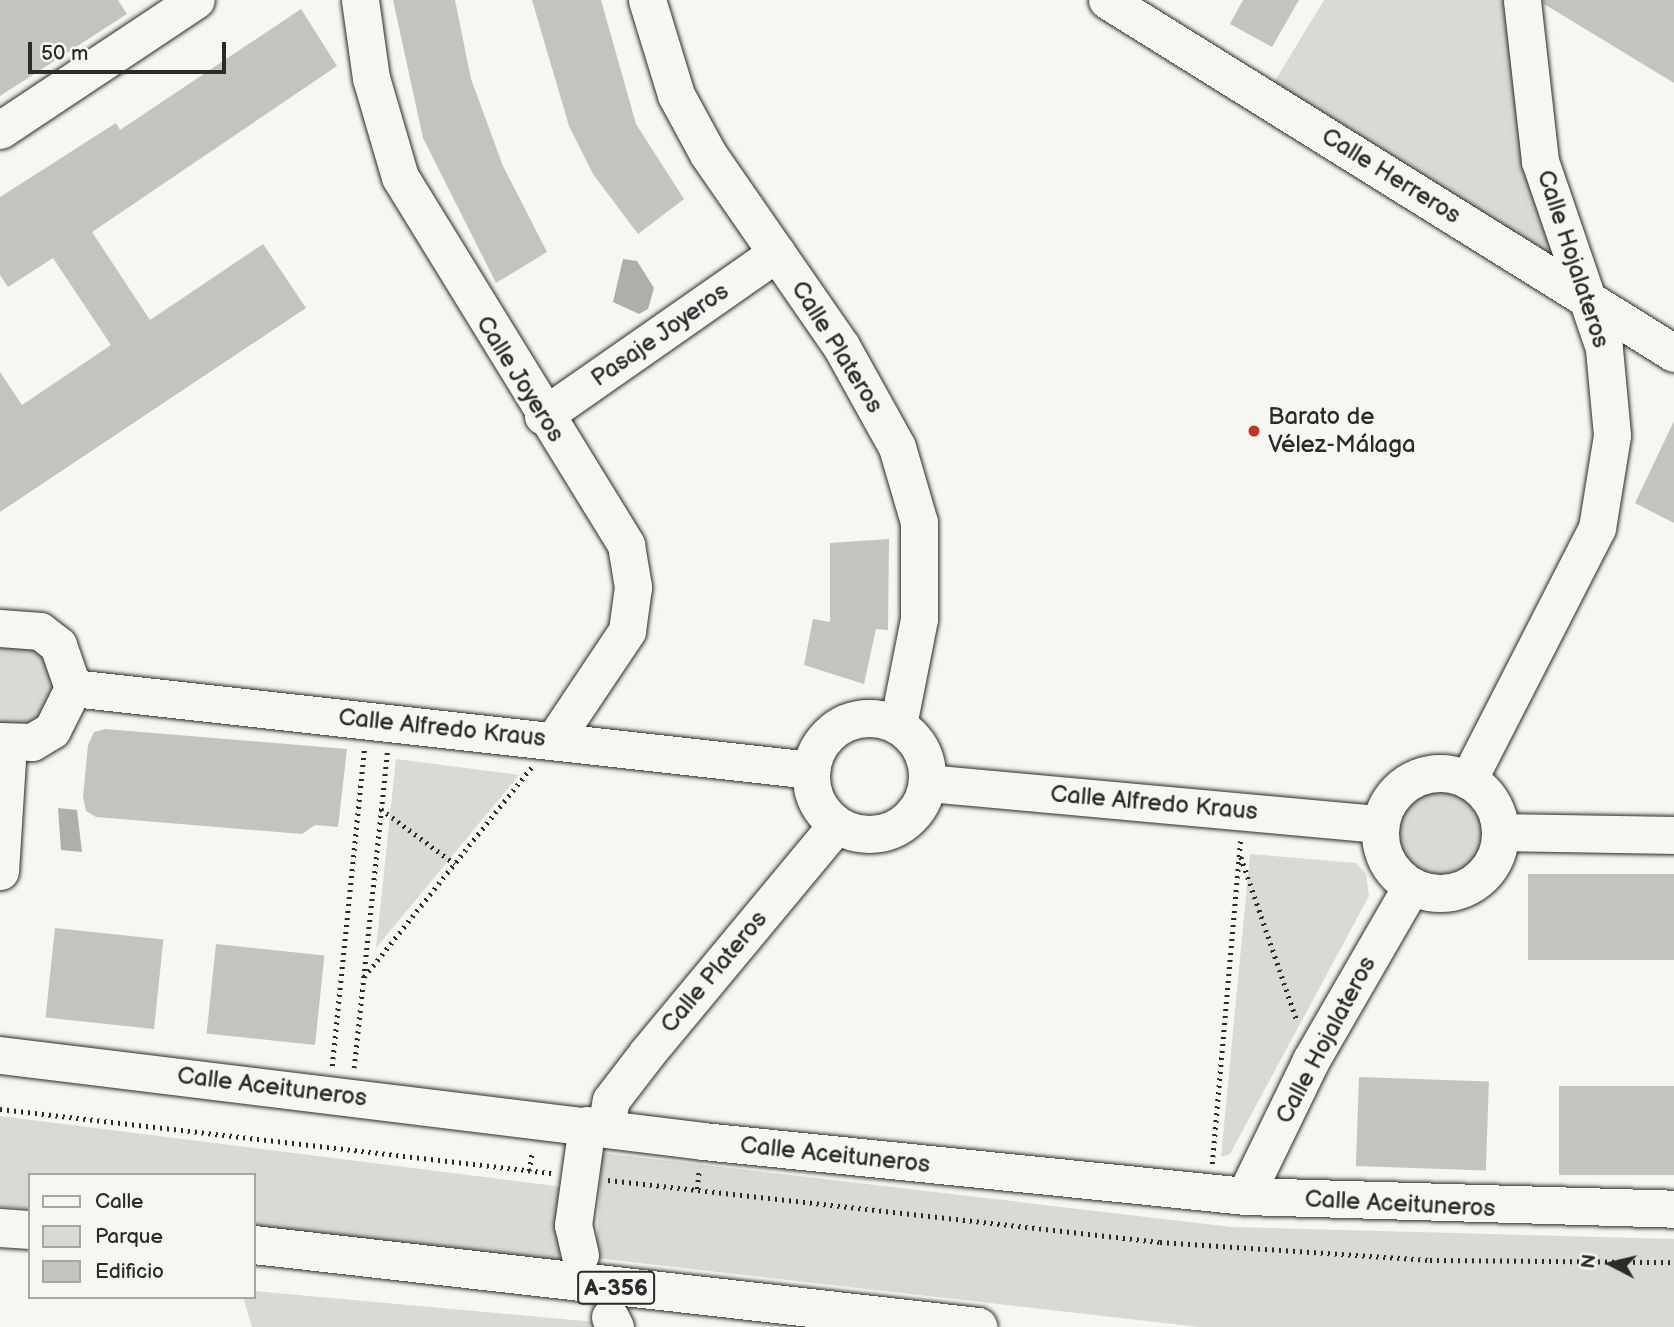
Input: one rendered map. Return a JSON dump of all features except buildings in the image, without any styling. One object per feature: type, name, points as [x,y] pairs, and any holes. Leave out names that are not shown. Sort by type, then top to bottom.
[{"type":"main road","points":[[0,1228],[28,1230]]},
{"type":"main road","name":"A-356","points":[[256,1245],[978,1327]]},
{"type":"street","points":[[0,130],[195,0]]},
{"type":"street","name":"Calle Joyeros","points":[[360,0],[371,78],[400,177],[542,416],[626,545],[633,587],[627,631],[554,740]]},
{"type":"street","name":"Calle Plateros","points":[[647,0],[676,95],[776,253],[841,346],[897,447],[919,522],[919,619],[898,725]]},
{"type":"street","name":"Calle Herreros","points":[[1107,0],[1674,353]]},
{"type":"street","name":"Calle Hojalateros","points":[[1468,780],[1597,528],[1612,435],[1604,348],[1581,294],[1540,161],[1522,0]]},
{"type":"street","name":"Pasaje Joyeros","points":[[542,416],[776,253]]},
{"type":"street","points":[[0,628],[40,631],[58,645],[73,688],[52,730],[4,742],[0,872]]},
{"type":"street","name":"Calle Alfredo Kraus","points":[[73,688],[811,770]]},
{"type":"street","points":[[876,717],[898,725],[915,739],[928,783],[905,824],[883,834],[859,835],[836,825],[821,811],[811,770],[832,730],[876,717]]},
{"type":"street","points":[[1423,775],[1468,780],[1496,811],[1500,832],[1496,856],[1481,877],[1460,890],[1436,894],[1411,887],[1393,871],[1382,849],[1380,824],[1388,803],[1423,775]]},
{"type":"street","name":"Calle Alfredo Kraus","points":[[928,783],[1380,824]]},
{"type":"street","name":"Calle Plateros","points":[[580,1255],[573,1225],[579,1177],[597,1126],[611,1100],[836,825]]},
{"type":"street","points":[[1500,832],[1674,835]]},
{"type":"street","name":"Calle Hojalateros","points":[[1227,1194],[1311,1060],[1411,887]]},
{"type":"street","name":"Calle Aceituneros","points":[[0,1055],[597,1126],[1227,1194],[1674,1209]]},
{"type":"path","points":[[340,1096],[363,978],[381,809],[379,720]]},
{"type":"path","points":[[340,1096],[379,720]]},
{"type":"path","points":[[363,978],[554,740]]},
{"type":"path","points":[[381,809],[455,864]]},
{"type":"path","points":[[1227,1194],[1239,853],[1243,812]]},
{"type":"path","points":[[1239,853],[1311,1060]]},
{"type":"path","points":[[0,1109],[1160,1242],[1430,1260],[1674,1262]]},
{"type":"green space","points":[[1324,0],[1511,0],[1565,269],[1267,94]]},
{"type":"green space","points":[[20,637],[61,673],[37,724],[0,726],[0,640]]},
{"type":"green space","points":[[396,759],[519,775],[376,948]]},
{"type":"green space","points":[[1440,786],[1465,794],[1477,806],[1485,831],[1477,856],[1465,868],[1440,876],[1415,868],[1403,856],[1395,831],[1403,806],[1415,794]]},
{"type":"green space","points":[[1250,854],[1356,863],[1366,874],[1369,896],[1230,1154],[1221,1157]]},
{"type":"green space","points":[[0,1116],[563,1187],[559,1262],[256,1231],[256,1173],[28,1173],[28,1209],[0,1207]]},
{"type":"green space","points":[[602,1153],[1232,1227],[1674,1239],[1674,1327],[1199,1327],[596,1258]]},
{"type":"green space","points":[[256,1291],[595,1322],[597,1327],[252,1327],[244,1299],[256,1299]]},
{"type":"shaded area","points":[[623,259],[637,261],[654,288],[648,309],[639,314],[613,302]]},
{"type":"shaded area","points":[[58,808],[77,810],[82,852],[61,850]]},
{"type":"place","name":"Barato de Vélez-Málaga","points":[[1254,431]]}]
